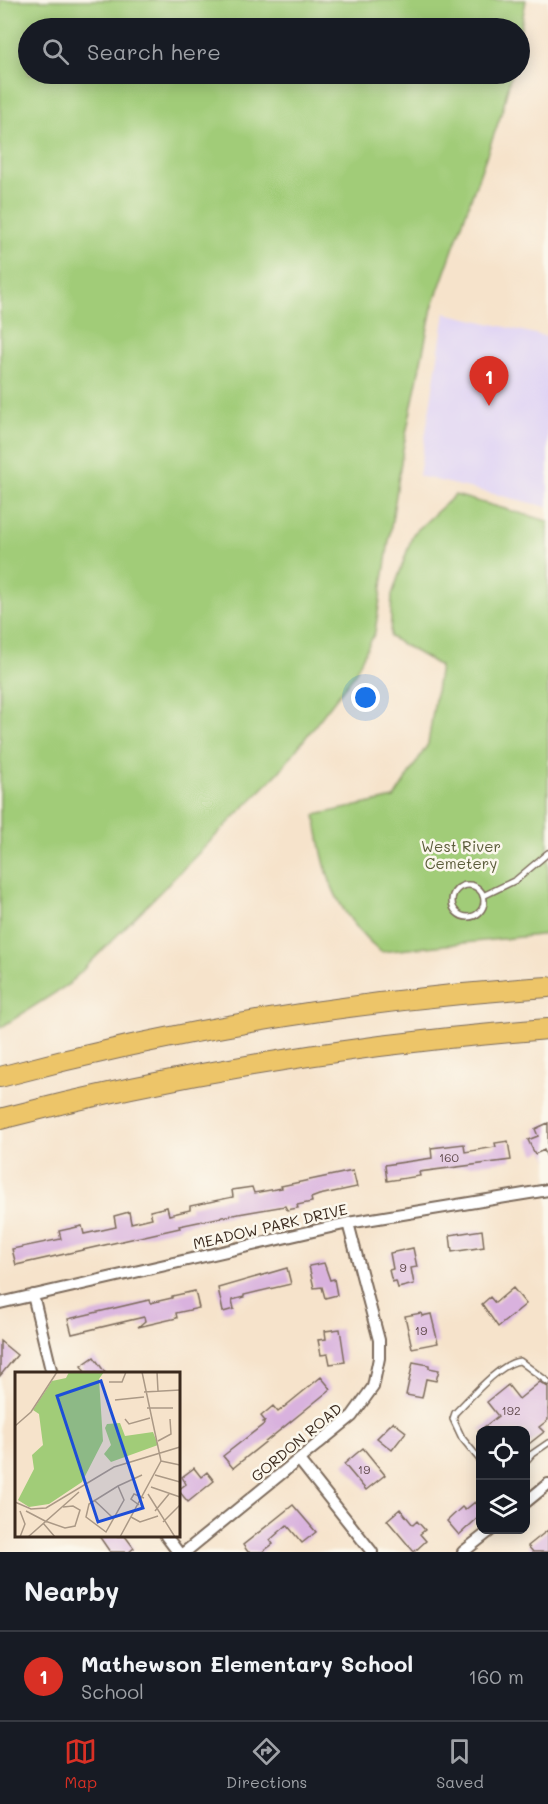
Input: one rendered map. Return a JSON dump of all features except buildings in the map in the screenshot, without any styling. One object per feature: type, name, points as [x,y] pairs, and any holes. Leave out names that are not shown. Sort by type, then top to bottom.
[{"type":"highway","points":[[0,1077],[118,1048],[243,1023],[382,1002],[548,987]]},
{"type":"highway","points":[[0,1119],[131,1087],[270,1061],[411,1042],[548,1029]]},
{"type":"street","name":"MEADOW PARK DRIVE","points":[[0,1303],[348,1223],[548,1190]]},
{"type":"street","name":"GORDON ROAD","points":[[185,1552],[352,1416],[366,1398],[376,1374],[379,1340],[348,1223]]},
{"type":"street","points":[[33,1295],[52,1372]]},
{"type":"street","points":[[299,1460],[372,1552]]},
{"type":"street","points":[[530,1498],[548,1484]]},
{"type":"street","points":[[463,1552],[486,1534]]},
{"type":"street","points":[[167,1537],[178,1552]]},
{"type":"lane","points":[[483,896],[516,880],[548,853]]},
{"type":"lane","points":[[466,886],[476,888],[483,896],[483,907],[480,912],[471,917],[461,916],[452,905],[456,891],[466,886]]},
{"type":"lane","points":[[476,1455],[462,1438],[453,1419],[455,1413],[501,1370],[516,1361],[520,1361],[548,1382]]},
{"type":"lane","points":[[530,1457],[548,1443]]},
{"type":"shaded area","points":[[445,313],[548,337],[548,507],[419,476]]},
{"type":"green space","points":[[0,0],[526,0],[523,18],[18,18],[18,84],[509,84],[502,112],[432,308],[403,449],[375,632],[354,675],[279,772],[69,984],[0,1028]]},
{"type":"green space","name":"West River Cemetery","points":[[455,495],[548,521],[548,934],[381,952],[352,921],[334,891],[323,856],[315,815],[394,798],[428,744],[440,666],[390,637],[392,595],[413,534]]},
{"type":"place","name":"Mathewson Elementary School","points":[[489,406]]}]
